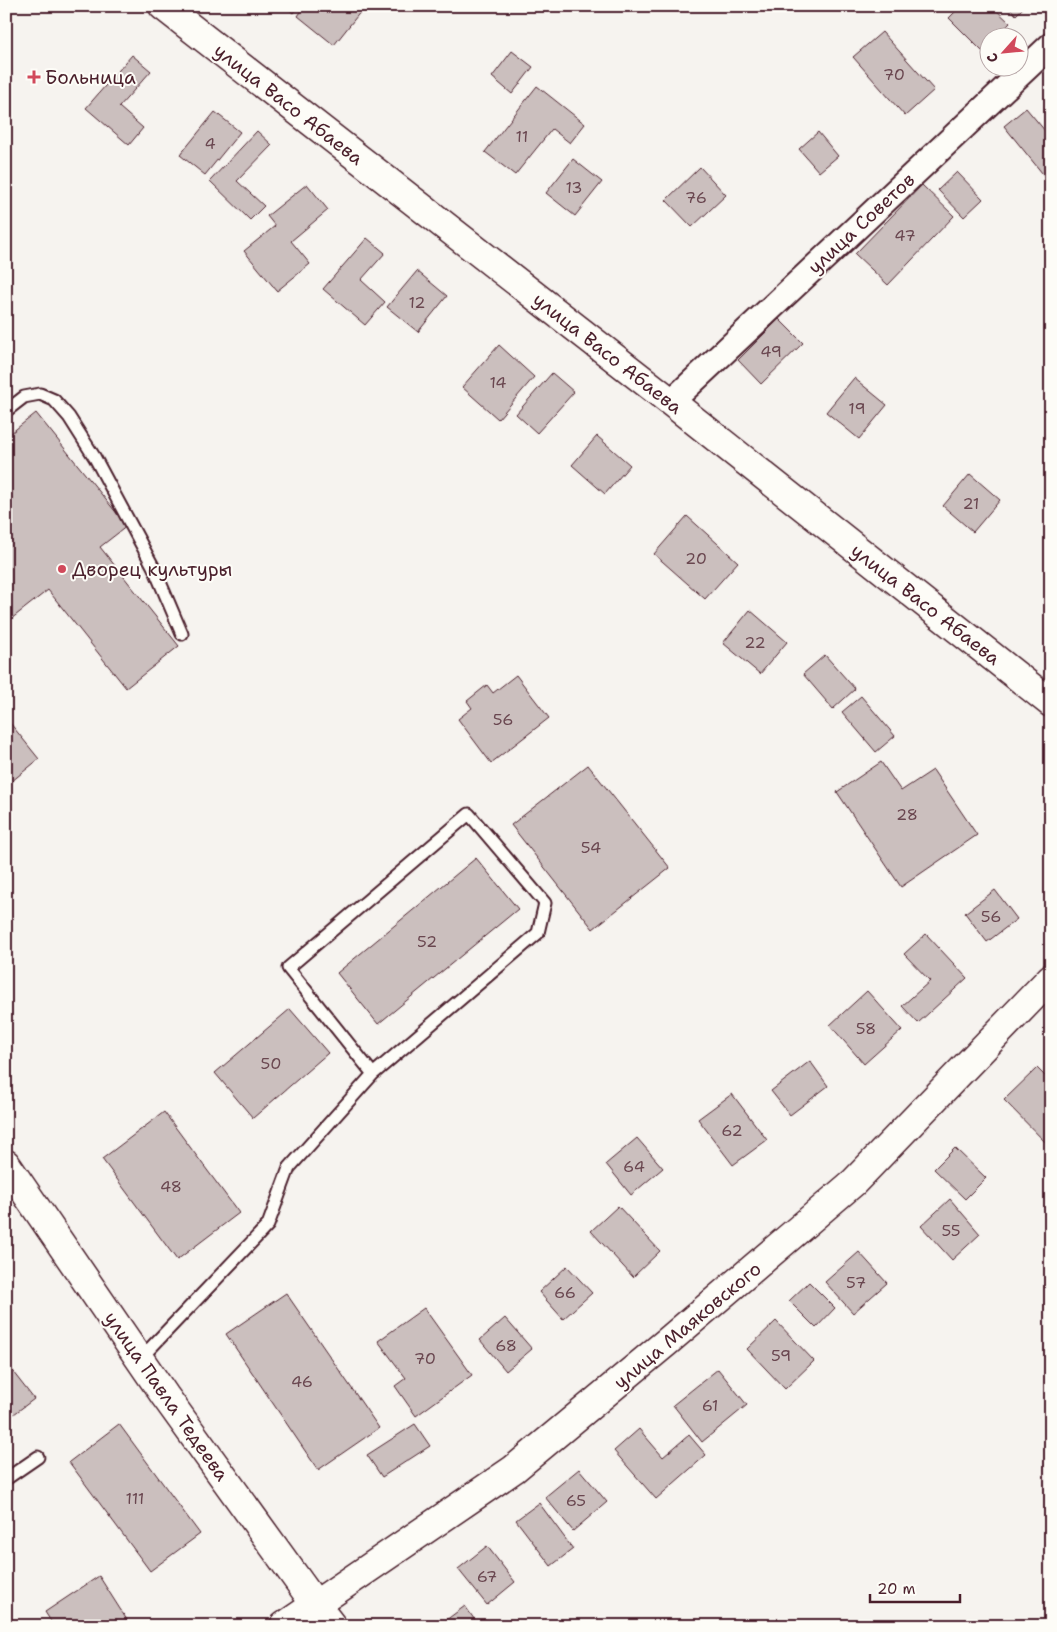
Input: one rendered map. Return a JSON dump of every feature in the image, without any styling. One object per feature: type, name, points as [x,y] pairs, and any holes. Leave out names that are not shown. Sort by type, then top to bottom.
[{"type":"main road","name":"улица Васо Абаева","points":[[163,6],[671,402],[1051,703]]},
{"type":"main road","name":"улица Маяковского","points":[[284,1626],[514,1469],[676,1335],[854,1182],[1051,978]]},
{"type":"main road","name":"улица Павла Тедеева","points":[[7,1167],[140,1359],[332,1626]]},
{"type":"street","name":"улица Советов","points":[[671,402],[1051,45]]},
{"type":"lane","points":[[6,411],[24,396],[40,394],[54,400],[69,417],[95,458],[154,568],[182,634]]},
{"type":"lane","points":[[140,1359],[268,1225],[289,1168],[373,1074],[538,933],[545,903],[469,814],[288,968],[373,1074]]},
{"type":"lane","points":[[6,1479],[38,1457]]},
{"type":"building","points":[[285,6],[298,6],[293,13]]},
{"type":"building","points":[[305,6],[365,6],[334,45],[298,16]]},
{"type":"building","points":[[961,6],[992,6],[1010,23],[1005,28],[980,28],[980,49],[949,18]]},
{"type":"building","points":[[1008,6],[1025,6],[1016,15]]},
{"type":"building","points":[[882,32],[934,90],[905,116],[853,57]]},
{"type":"building","points":[[512,51],[533,67],[512,94],[492,77]]},
{"type":"building","points":[[132,55],[151,71],[119,107],[143,128],[129,145],[86,108]]},
{"type":"building","points":[[537,86],[585,124],[570,143],[552,129],[515,175],[485,152]]},
{"type":"building","points":[[1026,108],[1051,138],[1051,184],[1004,126]]},
{"type":"building","points":[[215,112],[240,132],[205,175],[180,155]]},
{"type":"building","points":[[257,131],[272,145],[237,181],[264,206],[250,220],[210,181]]},
{"type":"building","points":[[818,132],[838,156],[819,172],[799,149]]},
{"type":"building","points":[[573,159],[602,182],[575,216],[546,193]]},
{"type":"building","points":[[700,167],[726,195],[692,227],[666,200]]},
{"type":"building","points":[[957,172],[983,199],[964,217],[938,190]]},
{"type":"building","points":[[307,184],[328,210],[291,241],[310,264],[277,291],[244,251],[275,226],[267,216]]},
{"type":"building","points":[[922,185],[954,216],[888,285],[855,254]]},
{"type":"building","points":[[367,238],[385,253],[361,280],[385,302],[365,325],[323,289]]},
{"type":"building","points":[[417,271],[447,296],[418,332],[387,307]]},
{"type":"building","points":[[779,319],[803,343],[761,384],[738,360]]},
{"type":"building","points":[[499,345],[534,377],[498,419],[462,387]]},
{"type":"building","points":[[552,373],[574,392],[537,433],[516,414]]},
{"type":"building","points":[[854,378],[887,405],[859,439],[826,412]]},
{"type":"building","name":"Дворец культуры","points":[[36,413],[127,526],[100,547],[179,646],[126,688],[48,590],[6,623],[6,437]]},
{"type":"building","points":[[597,436],[630,465],[605,494],[572,465]]},
{"type":"building","points":[[970,474],[1000,500],[973,532],[943,506]]},
{"type":"building","points":[[687,516],[738,562],[705,599],[654,554]]},
{"type":"building","points":[[750,610],[787,642],[760,674],[723,643]]},
{"type":"building","points":[[825,655],[855,689],[833,709],[803,674]]},
{"type":"building","points":[[516,675],[549,718],[491,763],[458,719],[472,708],[467,701],[487,685],[493,693]]},
{"type":"building","points":[[861,696],[895,736],[876,752],[842,712]]},
{"type":"building","points":[[6,718],[39,759],[6,786]]},
{"type":"building","points":[[881,762],[901,791],[933,770],[977,835],[901,887],[837,792]]},
{"type":"building","points":[[588,765],[670,868],[593,929],[511,825]]},
{"type":"building","points":[[476,858],[518,909],[378,1024],[337,973]]},
{"type":"building","points":[[995,890],[1017,919],[987,942],[965,913]]},
{"type":"building","points":[[926,934],[967,978],[918,1023],[902,1006],[930,981],[904,954]]},
{"type":"building","points":[[867,991],[902,1030],[864,1064],[830,1025]]},
{"type":"building","points":[[290,1009],[328,1053],[253,1118],[215,1073]]},
{"type":"building","points":[[810,1061],[828,1086],[790,1115],[771,1091]]},
{"type":"building","points":[[1037,1068],[1051,1082],[1051,1148],[1004,1100]]},
{"type":"building","points":[[732,1094],[767,1140],[733,1165],[698,1119]]},
{"type":"building","points":[[164,1112],[239,1213],[177,1260],[102,1159]]},
{"type":"building","points":[[637,1138],[663,1168],[631,1195],[606,1164]]},
{"type":"building","points":[[955,1148],[986,1178],[965,1199],[934,1169]]},
{"type":"building","points":[[950,1199],[980,1234],[952,1260],[921,1226]]},
{"type":"building","points":[[618,1206],[660,1251],[633,1277],[591,1231]]},
{"type":"building","points":[[859,1252],[887,1283],[853,1313],[825,1282]]},
{"type":"building","points":[[567,1266],[592,1293],[563,1319],[539,1292]]},
{"type":"building","points":[[809,1282],[835,1308],[816,1328],[789,1301]]},
{"type":"building","points":[[286,1293],[379,1428],[318,1470],[226,1334]]},
{"type":"building","points":[[424,1308],[472,1375],[416,1416],[395,1386],[406,1378],[378,1341]]},
{"type":"building","points":[[505,1318],[532,1349],[506,1371],[480,1340]]},
{"type":"building","points":[[776,1321],[814,1361],[785,1389],[747,1349]]},
{"type":"building","points":[[6,1363],[34,1399],[6,1420]]},
{"type":"building","points":[[718,1369],[747,1405],[702,1442],[673,1405]]},
{"type":"building","points":[[119,1424],[200,1534],[150,1571],[69,1462]]},
{"type":"building","points":[[415,1424],[430,1446],[382,1477],[367,1455]]},
{"type":"building","points":[[639,1429],[663,1457],[689,1435],[706,1455],[656,1499],[614,1451]]},
{"type":"building","points":[[579,1469],[607,1502],[573,1531],[545,1497]]},
{"type":"building","points":[[539,1503],[573,1549],[551,1566],[516,1520]]},
{"type":"building","points":[[487,1546],[515,1582],[487,1605],[458,1569]]},
{"type":"building","points":[[99,1576],[127,1620],[119,1626],[54,1626],[45,1612]]},
{"type":"building","points":[[465,1606],[479,1626],[438,1626]]},
{"type":"place","name":"Больница","points":[[34,77]]},
{"type":"place","name":"Дворец культуры","points":[[62,569]]}]
